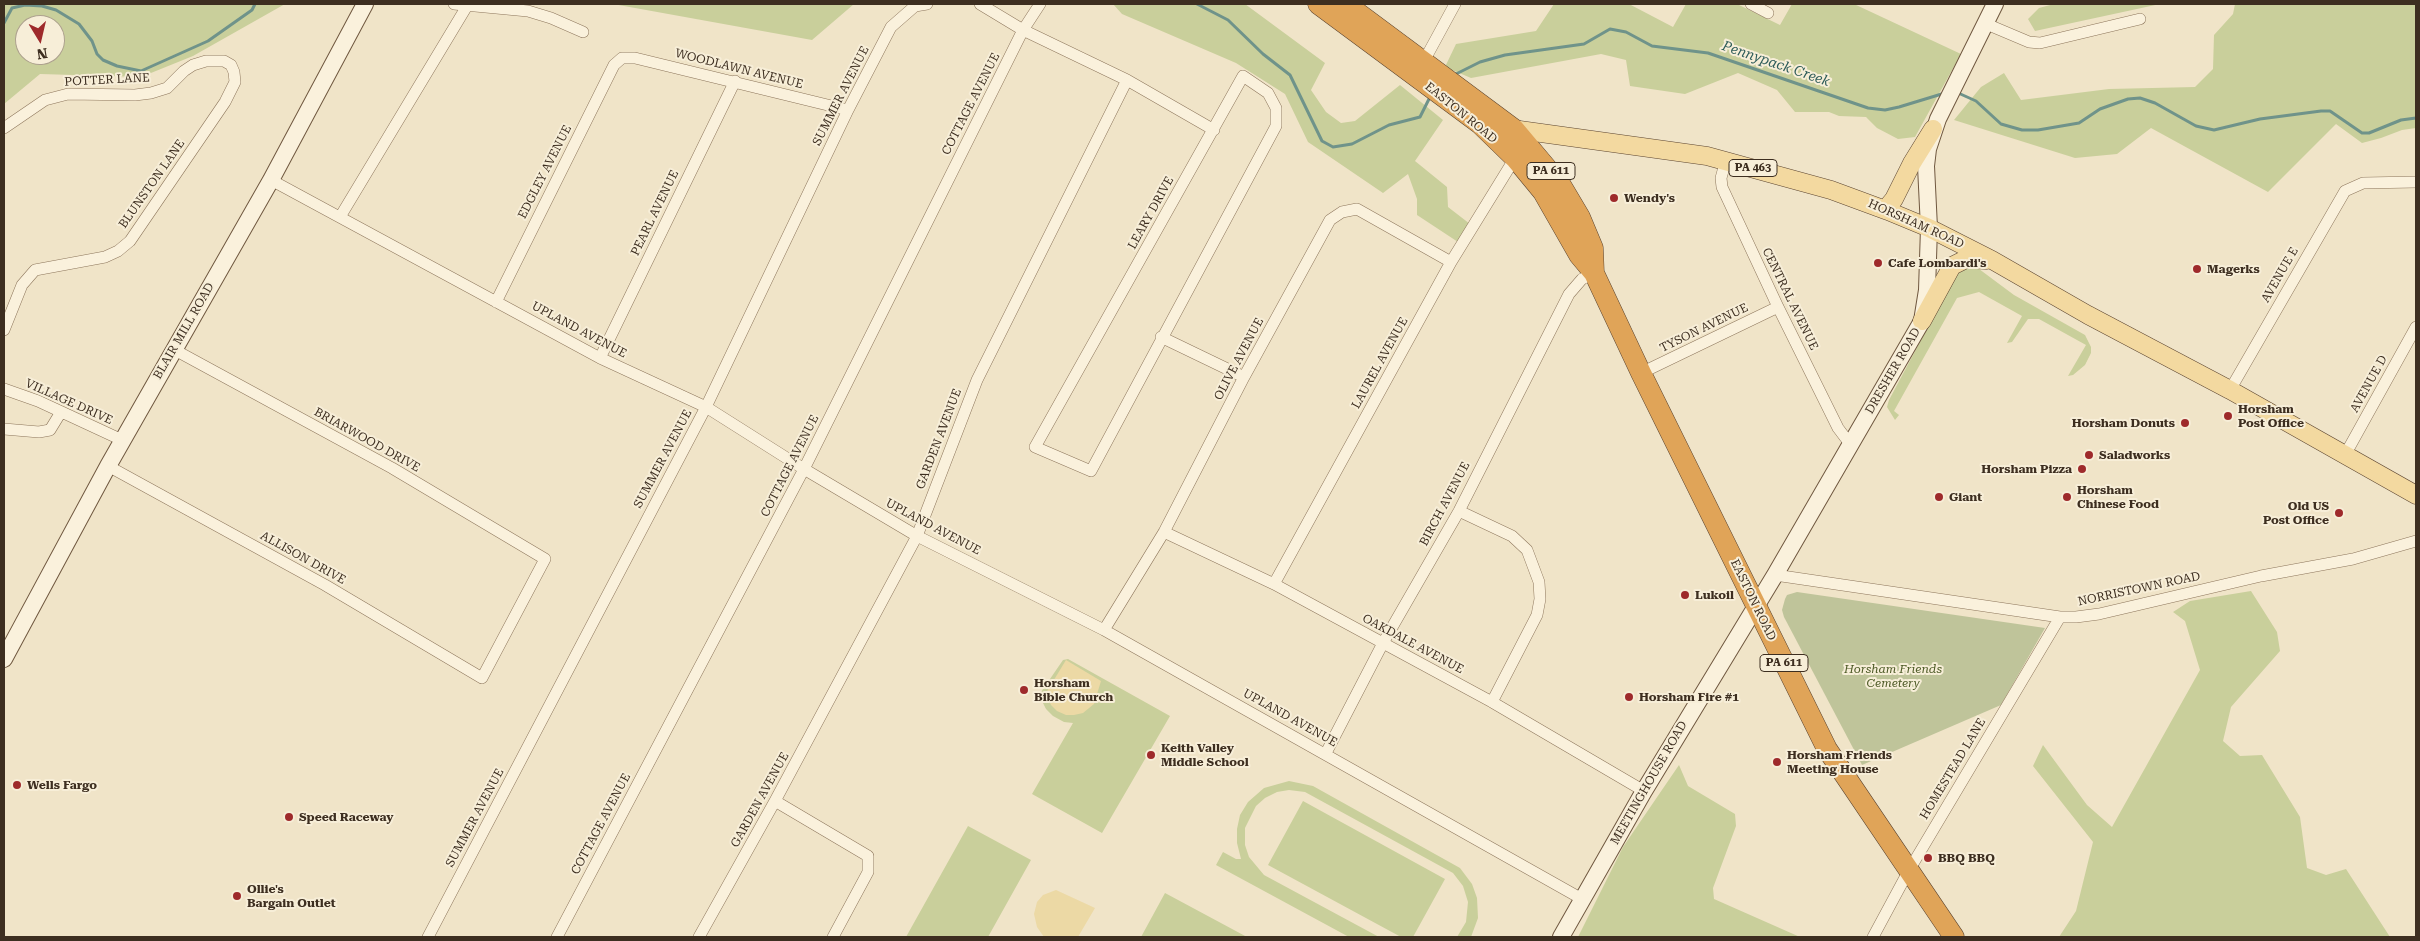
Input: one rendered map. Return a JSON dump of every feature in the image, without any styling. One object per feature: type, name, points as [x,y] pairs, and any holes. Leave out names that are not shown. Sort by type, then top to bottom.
[{"type":"highway","name":"EASTON ROAD","points":[[1318,4],[1419,68],[1456,95],[1514,129],[1561,185],[1580,218],[1593,248],[1594,273]]},
{"type":"highway","name":"EASTON ROAD","points":[[1346,4],[1419,68]]},
{"type":"highway","name":"EASTON ROAD","points":[[1456,95],[1480,124],[1515,158],[1543,192],[1579,255],[1594,273],[1827,749],[1908,872],[1954,937]]},
{"type":"main road","name":"BLAIR MILL ROAD","points":[[4,659],[122,440],[271,180],[365,4]]},
{"type":"main road","name":"DRESHER ROAD","points":[[1756,605],[1922,320],[1927,290],[1929,228],[1926,166],[1936,124],[1963,64],[1995,4]]},
{"type":"main road","name":"HORSHAM ROAD","points":[[1480,124],[1708,156],[1831,190],[1885,210],[1929,228],[1992,260],[2136,342],[2230,390],[2416,495]]},
{"type":"main road","points":[[1885,210],[1894,199],[1912,163],[1936,124]]},
{"type":"main road","points":[[1922,320],[1930,310],[1947,272],[1956,263],[1966,259],[1992,260]]},
{"type":"main road","name":"MEETINGHOUSE ROAD","points":[[1561,937],[1644,791],[1756,605]]},
{"type":"street","points":[[454,4],[528,11],[551,18],[583,32]]},
{"type":"street","name":"SUMMER AVENUE","points":[[428,937],[706,407],[848,110],[892,27],[915,6],[927,4]]},
{"type":"street","points":[[980,4],[1024,30],[1127,80],[1214,130]]},
{"type":"street","name":"COTTAGE AVENUE","points":[[557,937],[804,469],[1024,30],[1040,4]]},
{"type":"street","points":[[1419,68],[1455,4]]},
{"type":"street","points":[[1751,4],[1768,13]]},
{"type":"street","points":[[340,217],[467,6]]},
{"type":"street","points":[[1984,24],[2029,42],[2040,43],[2140,20]]},
{"type":"street","name":"WOODLAWN AVENUE","points":[[622,58],[635,58],[735,81],[848,110]]},
{"type":"street","name":"EDGLEY AVENUE","points":[[496,302],[614,65],[622,58]]},
{"type":"street","name":"POTTER LANE","points":[[4,128],[45,100],[68,94],[135,95],[151,93],[166,88],[184,71],[193,65],[206,61],[224,61],[232,65],[235,82],[225,102]]},
{"type":"street","name":"LEARY DRIVE","points":[[1242,76],[1268,93],[1276,108],[1276,126],[1091,471],[1036,447],[1214,130],[1242,76]]},
{"type":"street","name":"GARDEN AVENUE","points":[[699,937],[776,801],[917,536],[977,380],[1127,80]]},
{"type":"street","name":"PEARL AVENUE","points":[[600,358],[735,81]]},
{"type":"street","name":"BLUNSTON LANE","points":[[4,330],[22,285],[35,270],[105,257],[118,251],[130,240],[225,102]]},
{"type":"street","name":"LAUREL AVENUE","points":[[1274,584],[1451,262],[1515,158]]},
{"type":"street","name":"CENTRAL AVENUE","points":[[1726,160],[1721,178],[1722,186],[1778,307],[1838,428],[1850,444]]},
{"type":"street","name":"UPLAND AVENUE","points":[[271,180],[600,358],[706,407],[804,469],[917,536],[1104,630],[1326,753],[1582,899]]},
{"type":"street","name":"AVENUE E","points":[[2230,390],[2345,190],[2363,183],[2416,182]]},
{"type":"street","name":"OLIVE AVENUE","points":[[1104,630],[1164,532],[1244,377],[1330,220],[1342,212],[1357,209],[1451,262]]},
{"type":"street","name":"BIRCH AVENUE","points":[[1326,753],[1383,643],[1459,510],[1569,294],[1582,279],[1594,273]]},
{"type":"street","name":"TYSON AVENUE","points":[[1642,373],[1778,307]]},
{"type":"street","name":"AVENUE D","points":[[2345,455],[2416,327]]},
{"type":"street","points":[[1161,338],[1244,377]]},
{"type":"street","name":"BRIARWOOD DRIVE","points":[[173,349],[392,468],[545,559],[482,678]]},
{"type":"street","name":"VILLAGE DRIVE","points":[[4,389],[61,412],[122,440]]},
{"type":"street","points":[[4,429],[39,432],[50,430],[61,412]]},
{"type":"street","name":"ALLISON DRIVE","points":[[108,466],[325,585],[482,678]]},
{"type":"street","points":[[1459,510],[1512,536],[1527,550],[1539,582],[1540,599],[1537,615],[1492,702]]},
{"type":"street","name":"OAKDALE AVENUE","points":[[1164,532],[1274,584],[1492,702],[1644,791]]},
{"type":"street","name":"NORRISTOWN ROAD","points":[[1775,575],[2060,617],[2100,614],[2261,576],[2353,559],[2416,541]]},
{"type":"street","name":"HOMESTEAD LANE","points":[[1873,937],[1908,872],[2060,617]]},
{"type":"street","points":[[776,801],[868,856],[868,872],[833,937]]},
{"type":"green space","points":[[4,4],[285,4],[193,56],[141,77],[40,74],[4,104]]},
{"type":"green space","points":[[613,4],[854,4],[812,40]]},
{"type":"green space","points":[[1113,4],[1245,4],[1325,63],[1311,90],[1326,112],[1341,123],[1355,121],[1400,85],[1443,120],[1415,161],[1447,187],[1448,207],[1470,224],[1458,242],[1417,215],[1417,199],[1408,174],[1383,193],[1308,142],[1285,94],[1236,63],[1122,14]]},
{"type":"green space","points":[[1554,4],[1629,4],[1673,27],[1686,4],[1737,4],[1780,25],[1792,4],[1854,4],[1961,54],[1915,137],[1898,139],[1877,128],[1866,117],[1839,116],[1829,112],[1795,112],[1777,90],[1738,73],[1685,94],[1630,86],[1626,60],[1601,54],[1471,78],[1445,67],[1456,44],[1536,31]]},
{"type":"green space","points":[[2054,4],[2160,4],[2035,31],[2028,19],[2039,8]]},
{"type":"green space","points":[[2235,4],[2416,4],[2416,128],[2402,130],[2362,143],[2336,124],[2268,192],[2151,128],[2117,154],[2075,158],[1954,120],[1981,87],[2004,73],[2021,100],[2109,89],[2195,87],[2213,69],[2214,35],[2233,14]]},
{"type":"green space","points":[[1975,266],[2014,295],[2085,335],[2091,347],[2091,353],[2085,365],[2073,375],[2068,376],[2086,345],[2039,319],[2028,319],[2012,342],[2007,343],[2022,316],[1979,292],[1957,298],[1894,411],[1899,415],[1895,420],[1887,407],[1889,400],[1937,310],[1954,271]]},
{"type":"green space","points":[[2251,591],[2277,632],[2280,651],[2231,707],[2223,741],[2240,756],[2262,755],[2300,817],[2307,868],[2326,875],[2346,869],[2390,937],[2059,937],[2076,911],[2093,842],[2033,766],[2043,745],[2087,805],[2112,827],[2200,670],[2185,621],[2173,612],[2190,601]]},
{"type":"green space","name":"Horsham Friends Cemetery","points":[[1797,592],[2045,628],[2001,705],[1862,765],[1784,617],[1782,610],[1787,595]]},
{"type":"green space","points":[[1068,659],[1170,716],[1102,833],[1032,794],[1073,723],[1064,722],[1053,716],[1046,709],[1039,695],[1063,660]]},
{"type":"green space","points":[[1679,765],[1688,786],[1735,814],[1736,826],[1713,888],[1714,899],[1800,937],[1578,937],[1623,847]]},
{"type":"green space","points":[[1289,781],[1313,786],[1460,868],[1472,884],[1477,898],[1478,918],[1471,937],[1457,937],[1466,922],[1468,902],[1463,886],[1453,873],[1305,792],[1289,790],[1277,792],[1265,798],[1256,806],[1245,828],[1245,845],[1249,857],[1264,875],[1379,937],[1349,937],[1216,865],[1223,852],[1236,859],[1241,859],[1237,843],[1237,829],[1240,815],[1248,802],[1264,788]]},
{"type":"green space","points":[[1303,801],[1445,879],[1413,937],[1401,937],[1268,865]]},
{"type":"green space","points":[[968,826],[1031,860],[988,937],[906,937]]},
{"type":"green space","points":[[1165,893],[1247,937],[1141,937]]},
{"type":"sand","points":[[1066,660],[1101,681],[1094,704],[1083,713],[1066,715],[1057,711],[1051,705],[1046,693]]},
{"type":"sand","points":[[1056,890],[1095,908],[1078,937],[1044,937],[1037,927],[1034,914],[1037,902],[1043,895]]},
{"type":"waterway","name":"Pennypack Creek","points":[[4,23],[12,8],[25,5],[42,6],[56,10],[79,24],[92,41],[97,54],[103,60],[117,66],[141,71],[208,41],[252,10],[255,4]]},
{"type":"waterway","name":"Pennypack Creek","points":[[1197,4],[1228,20],[1263,54],[1290,75],[1322,141],[1333,147],[1352,144],[1389,125],[1420,117],[1431,95]]},
{"type":"waterway","name":"Pennypack Creek","points":[[1454,75],[1480,62],[1505,55],[1584,44],[1610,29],[1626,32],[1652,46],[1708,53],[1868,108],[1885,110],[1945,93]]},
{"type":"waterway","name":"Pennypack Creek","points":[[1956,92],[1976,101],[2001,124],[2022,130],[2038,130],[2079,123],[2100,109],[2128,99],[2140,98],[2155,103],[2196,126],[2214,130],[2260,119],[2321,111],[2330,111],[2362,133],[2369,133],[2401,120],[2416,118]]},
{"type":"place","name":"Wendy's","points":[[1614,198]]},
{"type":"place","name":"Cafe Lombardi's","points":[[1878,263]]},
{"type":"place","name":"Magerks","points":[[2197,269]]},
{"type":"place","name":"Horsham Post Office","points":[[2228,416]]},
{"type":"place","name":"Horsham Donuts","points":[[2185,423]]},
{"type":"place","name":"Saladworks","points":[[2089,455]]},
{"type":"place","name":"Horsham Pizza","points":[[2082,469]]},
{"type":"place","name":"Giant","points":[[1939,497]]},
{"type":"place","name":"Horsham Chinese Food","points":[[2067,497]]},
{"type":"place","name":"Old US Post Office","points":[[2339,513]]},
{"type":"place","name":"Lukoil","points":[[1685,595]]},
{"type":"place","name":"Horsham Bible Church","points":[[1024,690]]},
{"type":"place","name":"Horsham Fire #1","points":[[1629,697]]},
{"type":"place","name":"Keith Valley Middle School","points":[[1151,755]]},
{"type":"place","name":"Horsham Friends Meeting House","points":[[1777,762]]},
{"type":"place","name":"Wells Fargo","points":[[17,785]]},
{"type":"place","name":"Speed Raceway","points":[[289,817]]},
{"type":"place","name":"BBQ BBQ","points":[[1928,858]]},
{"type":"place","name":"Ollie's Bargain Outlet","points":[[237,896]]}]
